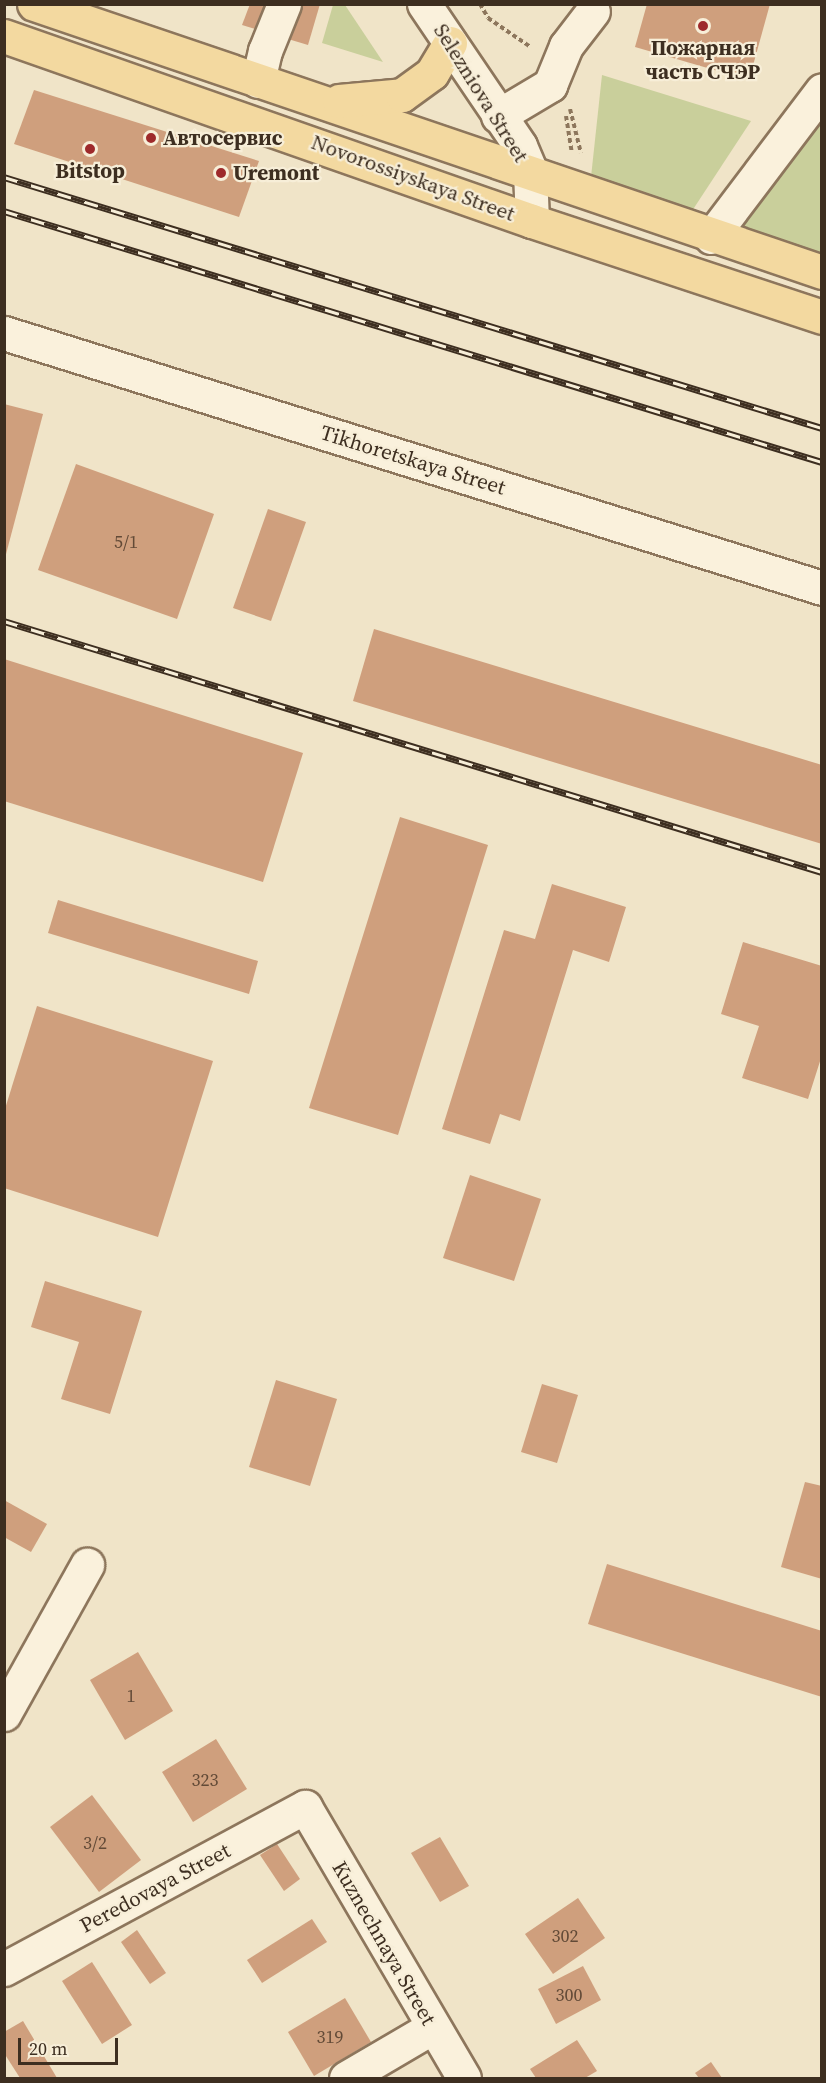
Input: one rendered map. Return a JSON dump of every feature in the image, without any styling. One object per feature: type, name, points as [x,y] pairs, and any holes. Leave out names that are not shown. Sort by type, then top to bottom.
[{"type":"main road","name":"Novorossiyskaya Street","points":[[42,6],[258,81],[530,170],[711,237],[822,272]]},
{"type":"main road","name":"Novorossiyskaya Street","points":[[4,36],[532,221],[822,317]]},
{"type":"main road","points":[[325,103],[402,95],[432,73],[450,43]]},
{"type":"street","points":[[258,81],[265,51],[284,4]]},
{"type":"street","name":"Selezniova Street","points":[[424,4],[520,146],[530,170],[532,221]]},
{"type":"street","points":[[498,116],[568,73],[566,46],[593,11]]},
{"type":"street","points":[[711,237],[822,90]]},
{"type":"street","name":"Tikhoretskaya Street","points":[[4,333],[822,588]]},
{"type":"street","points":[[4,1714],[87,1565]]},
{"type":"street","name":"Peredovaya Street","points":[[4,1970],[305,1808]]},
{"type":"street","name":"Kuznechnaya Street","points":[[305,1808],[464,2079]]},
{"type":"street","points":[[346,2079],[433,2027]]},
{"type":"path","points":[[480,4],[488,18],[581,81],[570,109],[578,153],[589,157]]},
{"type":"path","points":[[568,73],[565,110],[573,157],[584,161]]},
{"type":"green space","points":[[333,5],[345,5],[383,62],[322,43]]},
{"type":"green space","points":[[602,75],[751,121],[692,211],[591,177]]},
{"type":"green space","points":[[821,122],[821,255],[741,228]]},
{"type":"building","points":[[250,4],[320,4],[308,45],[242,25]]},
{"type":"building","name":"Пожарная часть СЧЭР","points":[[647,4],[770,4],[749,80],[635,47]]},
{"type":"building","points":[[34,90],[259,161],[239,217],[14,144]]},
{"type":"building","points":[[4,404],[43,414],[5,558],[4,558]]},
{"type":"building","points":[[76,464],[214,514],[177,619],[38,570]]},
{"type":"building","points":[[268,509],[306,522],[271,621],[233,608]]},
{"type":"building","points":[[374,629],[822,765],[822,844],[353,701]]},
{"type":"building","points":[[4,659],[303,753],[263,882],[4,801]]},
{"type":"building","points":[[400,817],[488,845],[398,1135],[309,1108]]},
{"type":"building","points":[[552,884],[626,907],[609,962],[573,950],[520,1121],[500,1114],[490,1144],[442,1129],[504,930],[535,939]]},
{"type":"building","points":[[58,900],[258,961],[249,994],[48,933]]},
{"type":"building","points":[[743,942],[822,966],[822,1055],[808,1099],[742,1078],[759,1026],[721,1014]]},
{"type":"building","points":[[37,1006],[213,1061],[158,1237],[4,1188],[4,1112]]},
{"type":"building","points":[[470,1175],[541,1199],[514,1281],[443,1258]]},
{"type":"building","points":[[45,1281],[142,1311],[110,1414],[61,1399],[79,1342],[31,1327]]},
{"type":"building","points":[[276,1380],[337,1399],[310,1486],[249,1467]]},
{"type":"building","points":[[542,1384],[578,1395],[557,1463],[521,1452]]},
{"type":"building","points":[[805,1482],[822,1486],[822,1579],[781,1567]]},
{"type":"building","points":[[4,1500],[47,1524],[31,1552],[4,1537]]},
{"type":"building","points":[[607,1564],[822,1631],[822,1697],[588,1624]]},
{"type":"building","points":[[138,1652],[173,1711],[125,1740],[90,1680]]},
{"type":"building","points":[[216,1739],[247,1789],[193,1822],[162,1772]]},
{"type":"building","points":[[92,1795],[141,1860],[99,1892],[50,1827]]},
{"type":"building","points":[[440,1837],[469,1886],[440,1902],[411,1853]]},
{"type":"building","points":[[277,1844],[300,1879],[284,1891],[260,1855]]},
{"type":"building","points":[[578,1898],[605,1938],[553,1974],[525,1934]]},
{"type":"building","points":[[312,1919],[327,1942],[262,1983],[247,1960]]},
{"type":"building","points":[[137,1930],[166,1973],[150,1984],[121,1942]]},
{"type":"building","points":[[92,1962],[132,2025],[102,2044],[62,1981]]},
{"type":"building","points":[[583,1966],[601,2000],[556,2024],[538,1989]]},
{"type":"building","points":[[345,1998],[371,2042],[314,2076],[288,2032]]},
{"type":"building","points":[[23,2021],[57,2078],[20,2078],[4,2053],[4,2032]]},
{"type":"building","points":[[577,2040],[597,2071],[585,2078],[536,2078],[530,2069]]},
{"type":"building","points":[[711,2062],[722,2078],[699,2078],[695,2073]]},
{"type":"railway","points":[[4,177],[822,428]]},
{"type":"railway","points":[[4,211],[822,462]]},
{"type":"railway","points":[[4,621],[822,872]]},
{"type":"place","name":"Пожарная часть СЧЭР","points":[[703,26]]},
{"type":"place","name":"Автосервис","points":[[151,138]]},
{"type":"place","name":"Bitstop","points":[[90,149]]},
{"type":"place","name":"Uremont","points":[[221,173]]}]
